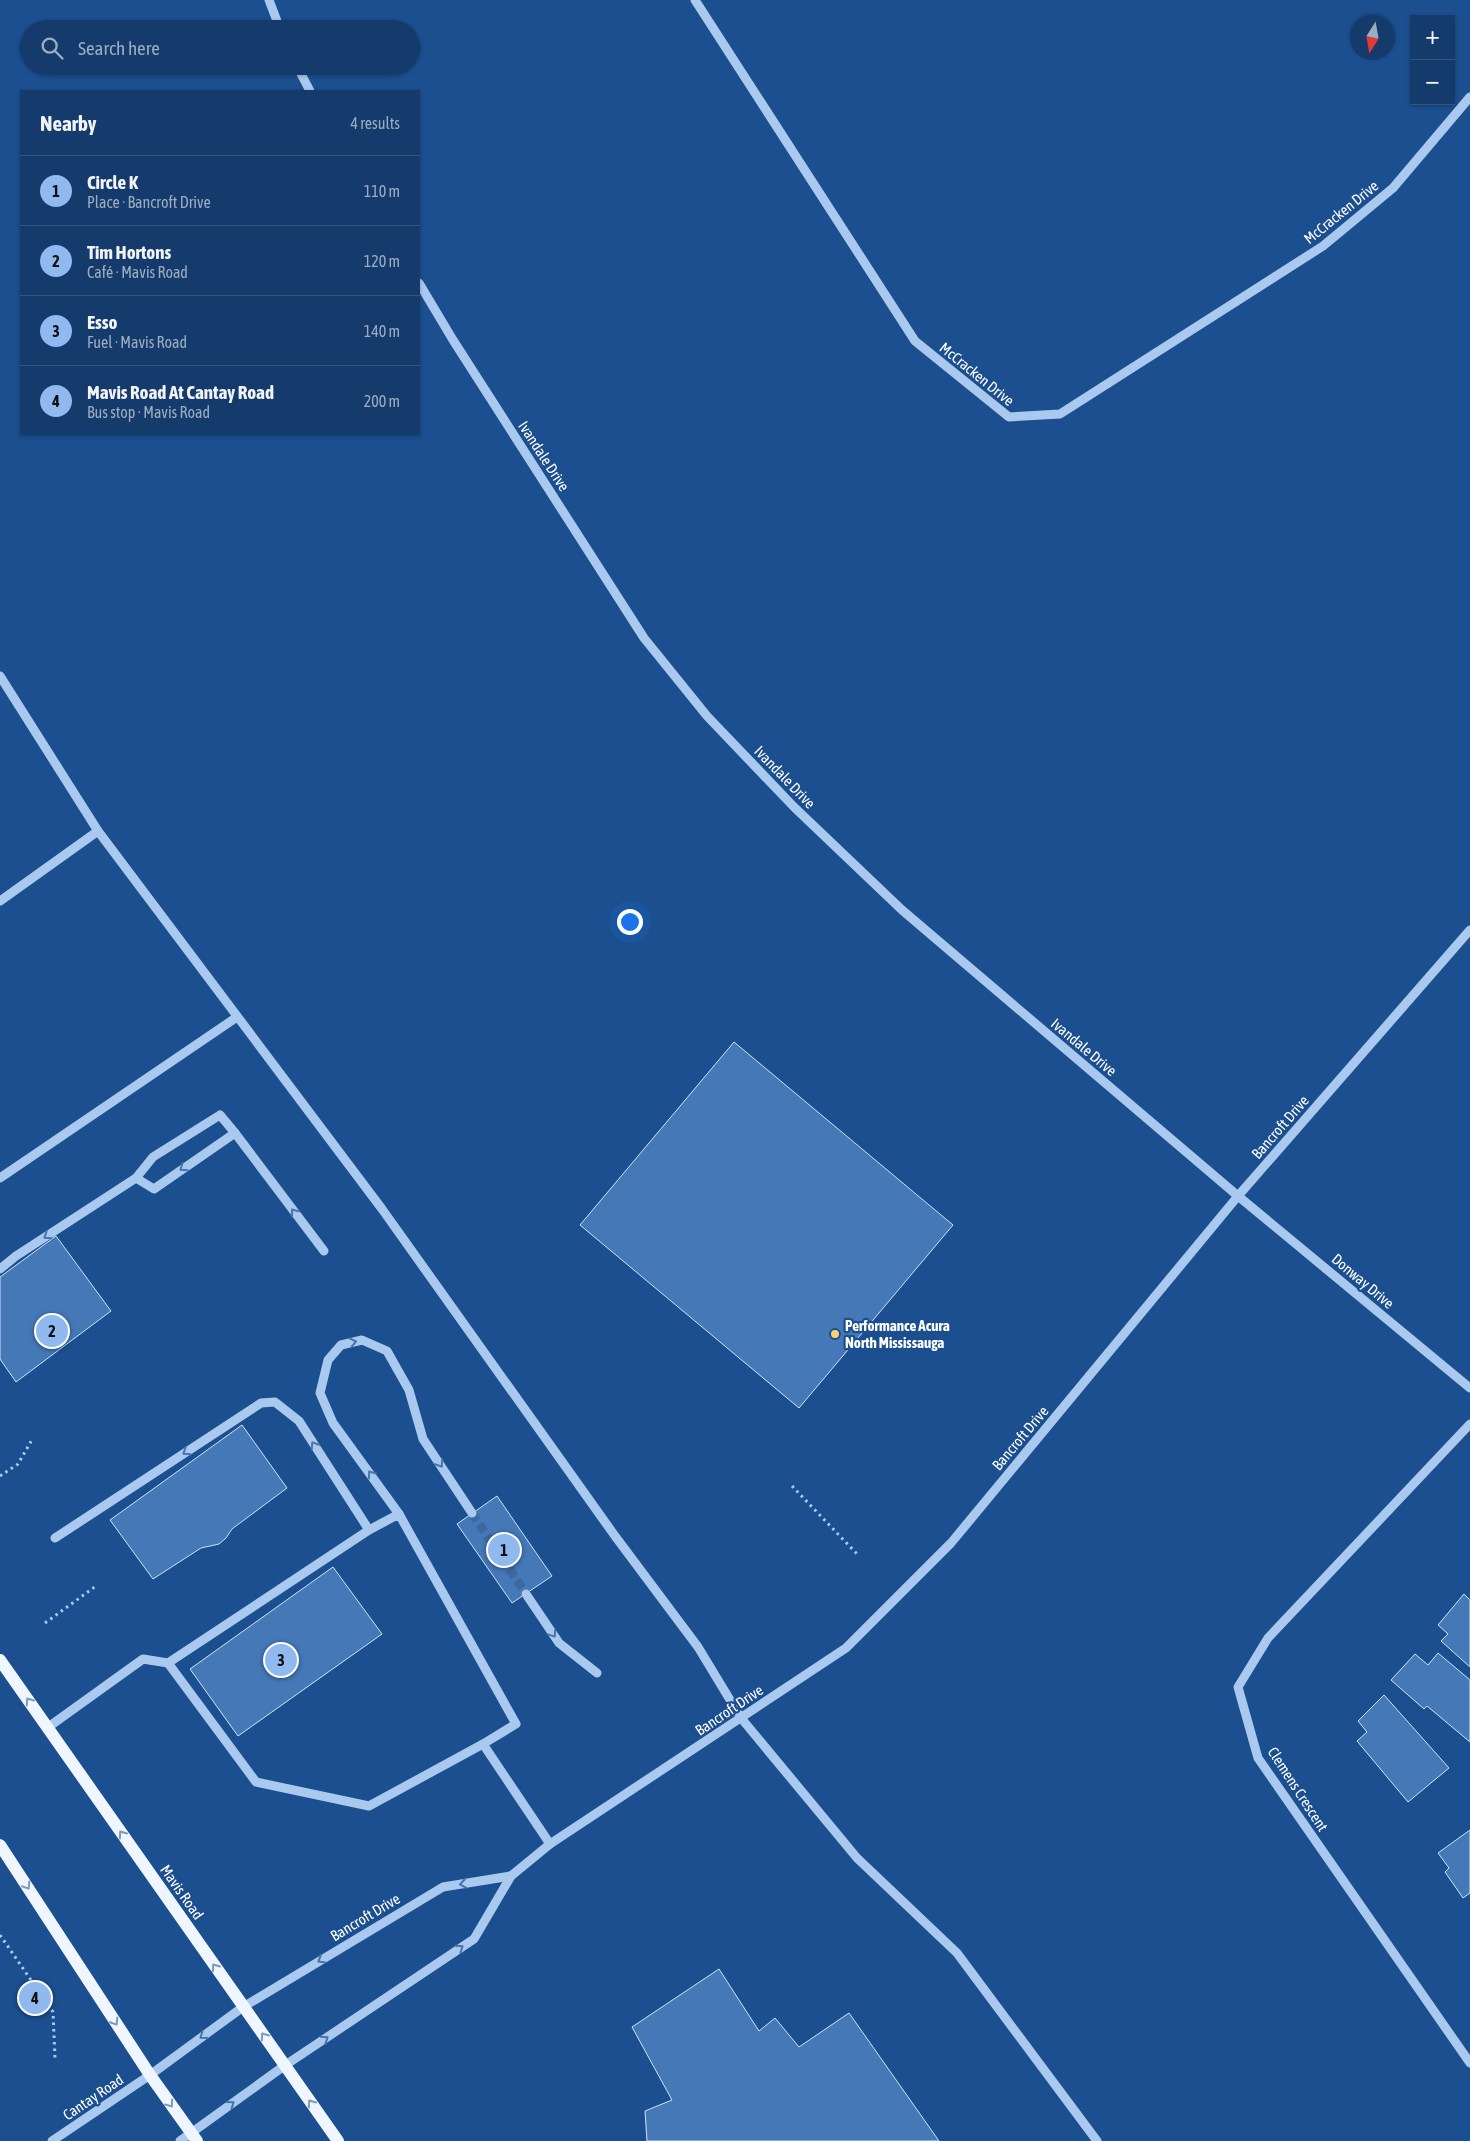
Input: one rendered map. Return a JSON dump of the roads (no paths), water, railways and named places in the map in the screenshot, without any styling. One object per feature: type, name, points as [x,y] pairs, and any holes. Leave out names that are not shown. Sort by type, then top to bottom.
[{"type":"main road","name":"Mavis Road","points":[[0,1660],[338,2141]]},
{"type":"main road","points":[[0,1845],[150,2075],[194,2137]]},
{"type":"street","points":[[269,0],[277,20]]},
{"type":"street","name":"McCracken Drive","points":[[695,0],[915,341],[1009,417],[1060,414],[1323,246],[1393,188],[1470,97]]},
{"type":"street","points":[[302,75],[310,90]]},
{"type":"street","name":"Ivandale Drive","points":[[420,285],[452,340],[644,638],[707,716],[794,807],[902,910],[1238,1196]]},
{"type":"street","points":[[0,676],[98,831],[382,1209],[615,1536],[698,1647],[741,1718],[857,1858],[957,1953],[1098,2141]]},
{"type":"street","points":[[0,901],[98,831]]},
{"type":"street","name":"Bancroft Drive","points":[[194,2137],[284,2066],[474,1939],[511,1876],[550,1844],[846,1648],[951,1543],[1238,1196],[1470,930]]},
{"type":"street","points":[[0,1178],[237,1017]]},
{"type":"street","points":[[0,1269],[16,1256],[136,1178],[153,1157],[220,1115],[235,1132],[324,1251]]},
{"type":"street","points":[[136,1178],[154,1189],[235,1132]]},
{"type":"street","name":"Donway Drive","points":[[1238,1196],[1470,1388]]},
{"type":"street","points":[[168,1663],[256,1782],[369,1806],[484,1744],[516,1724],[400,1514],[333,1423],[320,1394],[328,1360],[341,1345],[362,1340],[387,1351],[409,1390],[423,1439],[472,1513]]},
{"type":"street","points":[[55,1538],[261,1403],[275,1402],[300,1421],[369,1530]]},
{"type":"street","name":"Clemens Crescent","points":[[1470,1424],[1268,1638],[1238,1687],[1258,1758],[1470,2063]]},
{"type":"street","points":[[48,1728],[143,1659],[168,1663],[369,1530],[400,1514]]},
{"type":"street","points":[[526,1594],[559,1643],[597,1673]]},
{"type":"street","points":[[484,1744],[550,1844]]},
{"type":"street","name":"Bancroft Drive","points":[[150,2075],[243,2007],[443,1887],[511,1876]]},
{"type":"street","name":"Cantay Road","points":[[52,2141],[150,2075]]},
{"type":"street","points":[[180,2141],[194,2137]]},
{"type":"tunnel","points":[[472,1513],[526,1594]]},
{"type":"place","name":"Tim Hortons","points":[[52,1331]]},
{"type":"place","name":"Performance Acura North Mississauga","points":[[835,1334]]},
{"type":"place","name":"Circle K","points":[[504,1550]]},
{"type":"place","name":"Esso","points":[[281,1660]]},
{"type":"place","name":"Mavis Road At Cantay Road","points":[[35,1998]]}]
